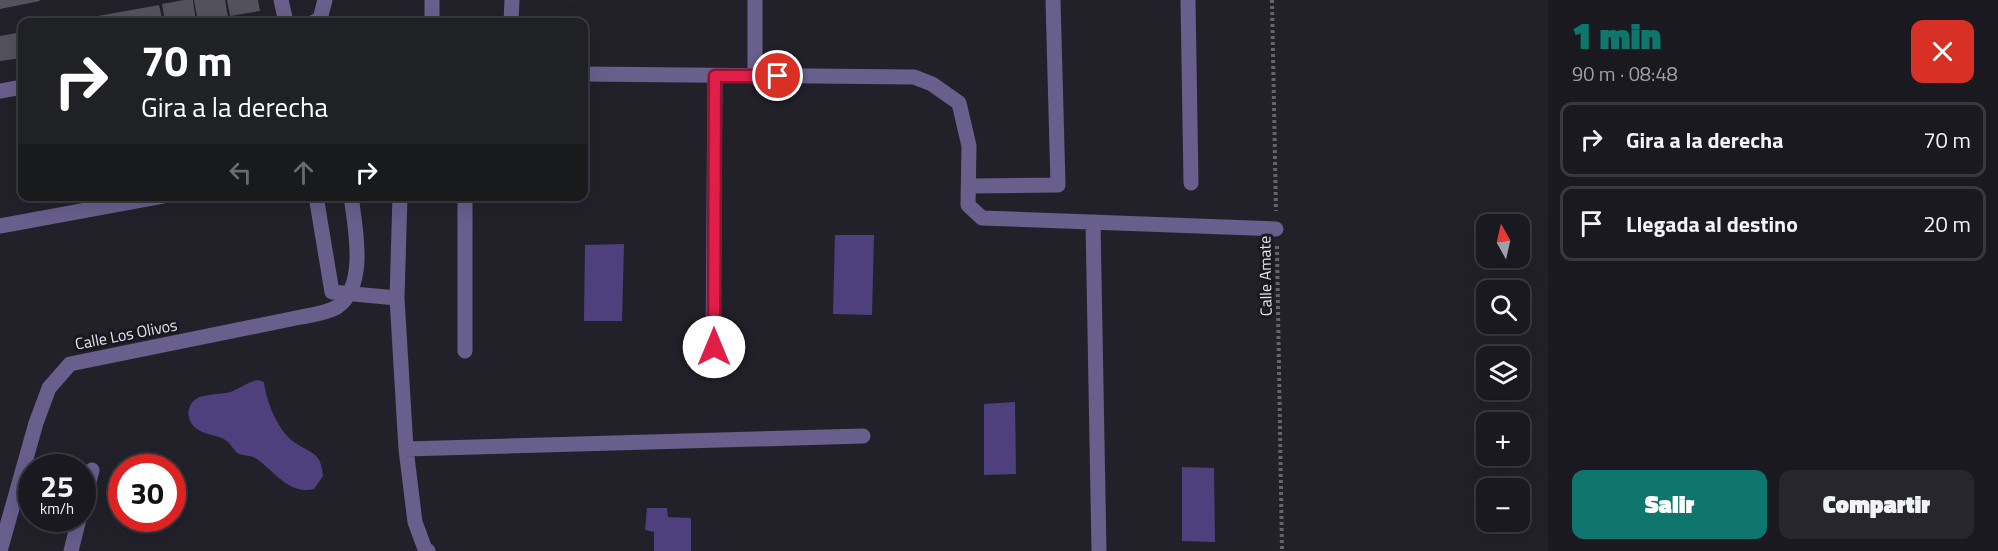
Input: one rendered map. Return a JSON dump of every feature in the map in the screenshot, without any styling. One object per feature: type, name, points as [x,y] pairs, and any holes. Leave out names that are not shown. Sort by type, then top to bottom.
[{"type":"street","points":[[281,0],[285,18]]},
{"type":"street","points":[[316,0],[318,18]]},
{"type":"street","points":[[319,18],[325,0]]},
{"type":"street","points":[[432,0],[432,18]]},
{"type":"street","points":[[511,18],[512,0]]},
{"type":"street","points":[[755,0],[755,76]]},
{"type":"street","points":[[969,186],[1058,185],[1053,0]]},
{"type":"street","points":[[1188,0],[1191,183]]},
{"type":"street","points":[[588,74],[914,77],[932,84],[959,103],[969,146],[968,205],[982,218],[1276,228]]},
{"type":"street","points":[[714,347],[715,76]]},
{"type":"street","points":[[0,91],[18,88]]},
{"type":"street","points":[[0,226],[136,201]]},
{"type":"street","points":[[317,201],[332,292],[318,313]]},
{"type":"street","points":[[348,294],[358,257],[352,201]]},
{"type":"street","points":[[400,201],[397,298],[406,449],[415,522],[425,549],[428,551]]},
{"type":"street","points":[[465,201],[465,351]]},
{"type":"street","points":[[1093,222],[1099,551]]},
{"type":"street","points":[[332,292],[397,298]]},
{"type":"street","name":"Calle Los Olivos","points":[[0,551],[36,423],[46,396],[49,388],[70,363],[318,313],[336,307],[348,294]]},
{"type":"street","points":[[406,449],[863,436]]},
{"type":"street","points":[[71,551],[76,532]]},
{"type":"path","name":"Calle Amate","points":[[1272,0],[1282,551]]},
{"type":"shaded area","points":[[835,235],[874,235],[872,315],[833,314]]},
{"type":"shaded area","points":[[624,244],[622,321],[584,321],[585,245]]},
{"type":"shaded area","points":[[258,380],[264,382],[270,406],[283,431],[294,442],[314,454],[320,462],[323,476],[314,489],[297,489],[290,486],[257,459],[239,454],[227,441],[201,431],[190,420],[189,409],[196,399],[227,393]]},
{"type":"shaded area","points":[[1015,402],[1016,474],[984,475],[984,404]]},
{"type":"shaded area","points":[[1182,467],[1214,468],[1215,542],[1182,541]]},
{"type":"shaded area","points":[[647,508],[667,508],[668,517],[691,518],[691,551],[654,551],[654,532],[645,530]]},
{"type":"building","points":[[0,0],[39,0],[40,1],[0,9]]},
{"type":"building","points":[[193,0],[195,18],[164,18],[162,4]]},
{"type":"building","points":[[194,0],[225,0],[228,17],[197,18]]},
{"type":"building","points":[[227,0],[258,0],[260,11],[230,16]]},
{"type":"building","points":[[159,5],[162,18],[90,18]]},
{"type":"building","points":[[18,33],[18,59],[0,61],[0,36]]},
{"type":"route","points":[[714,347],[715,76],[778,76]]}]
